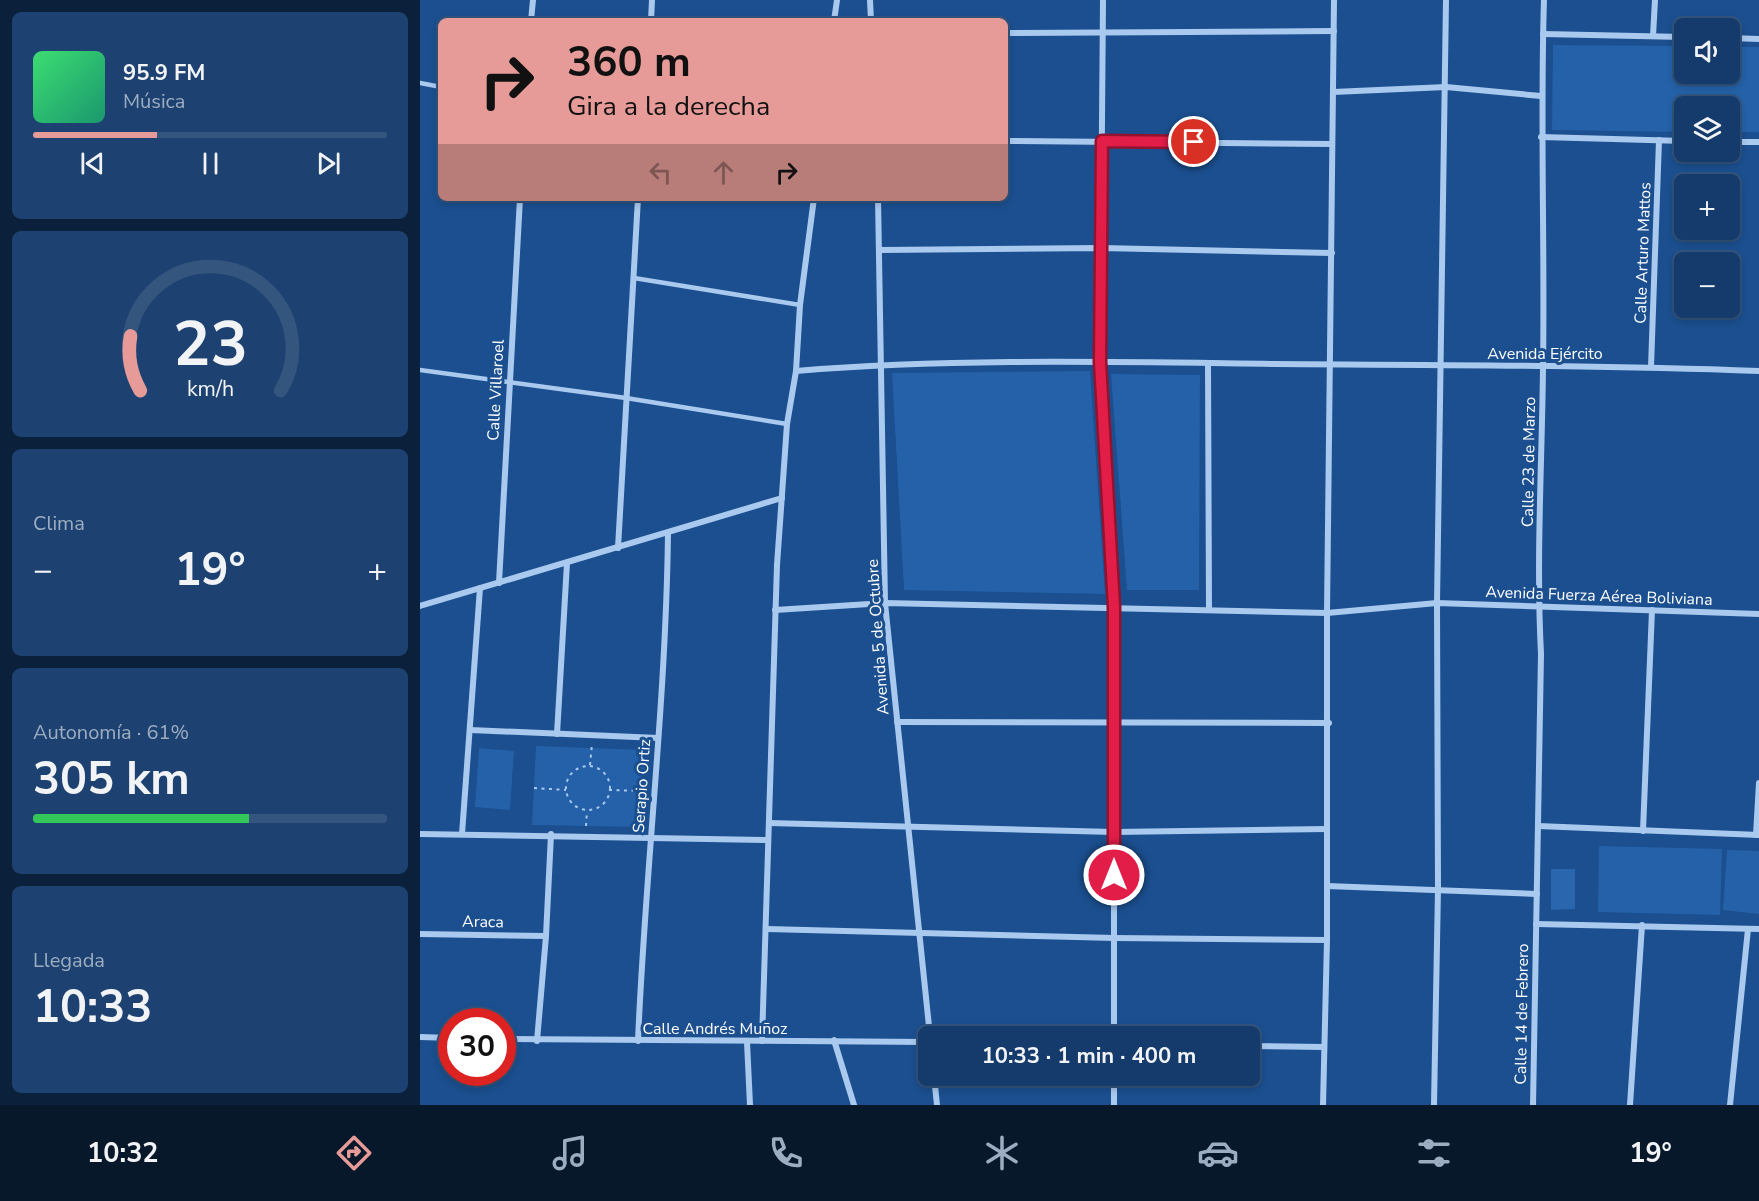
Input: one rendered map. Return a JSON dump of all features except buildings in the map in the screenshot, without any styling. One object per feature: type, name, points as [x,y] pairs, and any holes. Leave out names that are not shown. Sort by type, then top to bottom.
[{"type":"street","points":[[531,18],[533,0]]},
{"type":"street","points":[[651,18],[652,0]]},
{"type":"street","points":[[834,18],[837,0]]},
{"type":"street","points":[[870,0],[871,18]]},
{"type":"street","points":[[1103,0],[1100,362],[1114,607],[1114,1026]]},
{"type":"street","points":[[1323,1105],[1327,940],[1329,723],[1327,613],[1334,0]]},
{"type":"street","points":[[1434,1105],[1438,889],[1437,603],[1446,0]]},
{"type":"street","name":"Calle 23 de Marzo","points":[[1536,924],[1544,366],[1541,96],[1544,0]]},
{"type":"street","points":[[1653,36],[1655,0]]},
{"type":"street","points":[[1008,33],[1334,31]]},
{"type":"street","points":[[1543,34],[1674,37]]},
{"type":"street","points":[[1740,38],[1759,39]]},
{"type":"street","points":[[1333,92],[1446,87],[1541,96]]},
{"type":"street","points":[[1541,137],[1674,141]]},
{"type":"street","name":"Calle Arturo Mattos","points":[[1652,367],[1659,140]]},
{"type":"street","points":[[1008,141],[1332,144]]},
{"type":"street","points":[[1740,142],[1759,142]]},
{"type":"street","name":"Calle Villaroel","points":[[499,583],[520,201]]},
{"type":"street","points":[[618,548],[638,201]]},
{"type":"street","points":[[762,1041],[775,610],[787,424],[796,370],[800,305],[814,201]]},
{"type":"street","name":"Avenida 5 de Octubre","points":[[878,201],[879,364],[885,603],[929,1026]]},
{"type":"street","points":[[880,250],[1101,248],[1332,253]]},
{"type":"street","name":"Avenida Ejército","points":[[796,370],[879,364],[1100,362],[1652,367],[1759,371]]},
{"type":"street","points":[[1208,363],[1209,609]]},
{"type":"street","points":[[420,606],[782,498]]},
{"type":"street","name":"Serapio Ortiz","points":[[638,1041],[642,939],[667,626],[668,533]]},
{"type":"street","points":[[557,734],[567,563]]},
{"type":"street","points":[[462,834],[480,588]]},
{"type":"street","name":"Avenida Fuerza Aérea Boliviana","points":[[775,610],[885,603],[1327,613],[1437,603],[1759,614]]},
{"type":"street","points":[[1643,831],[1652,610]]},
{"type":"street","points":[[897,722],[1329,723]]},
{"type":"street","points":[[470,730],[658,738]]},
{"type":"street","points":[[1538,826],[1757,835],[1759,783]]},
{"type":"street","points":[[769,824],[908,825],[1114,832],[1327,829]]},
{"type":"street","points":[[420,834],[551,834],[768,840]]},
{"type":"street","points":[[537,1041],[546,936],[551,834]]},
{"type":"street","points":[[1327,886],[1537,894]]},
{"type":"street","points":[[1536,924],[1759,929]]},
{"type":"street","name":"Calle 14 de Febrero","points":[[1533,1105],[1536,924]]},
{"type":"street","points":[[1630,1105],[1642,925]]},
{"type":"street","points":[[767,929],[1114,938],[1327,940]]},
{"type":"street","points":[[1730,1105],[1748,929]]},
{"type":"street","name":"Araca","points":[[420,933],[546,936]]},
{"type":"street","points":[[420,1037],[438,1038]]},
{"type":"street","name":"Calle Andrés Muñoz","points":[[516,1040],[918,1042]]},
{"type":"street","points":[[834,1041],[854,1105]]},
{"type":"street","points":[[747,1042],[750,1105]]},
{"type":"street","points":[[1260,1046],[1324,1047]]},
{"type":"street","points":[[935,1086],[937,1105]]},
{"type":"street","points":[[1114,1086],[1114,1105]]},
{"type":"lane","points":[[420,83],[438,86]]},
{"type":"lane","points":[[634,279],[800,305]]},
{"type":"lane","points":[[420,370],[626,398],[787,424]]},
{"type":"path","points":[[590,766],[593,735]]},
{"type":"path","points":[[590,766],[606,777],[609,790],[604,803],[588,810],[572,803],[566,790],[567,782],[575,770],[590,766]]},
{"type":"path","points":[[534,788],[566,790]]},
{"type":"path","points":[[609,790],[654,792]]},
{"type":"path","points":[[586,835],[588,810]]},
{"type":"shaded area","points":[[1553,45],[1674,46],[1674,84],[1740,84],[1740,47],[1759,47],[1759,132],[1740,132],[1740,96],[1674,96],[1674,132],[1552,130]]},
{"type":"shaded area","points":[[1090,371],[1105,594],[904,590],[892,373]]},
{"type":"shaded area","points":[[1111,374],[1200,375],[1199,590],[1127,590]]},
{"type":"shaded area","points":[[536,746],[645,750],[640,827],[532,825]]},
{"type":"shaded area","points":[[479,748],[514,751],[510,810],[475,807]]},
{"type":"shaded area","points":[[1599,846],[1722,849],[1720,915],[1598,912]]},
{"type":"shaded area","points":[[1727,850],[1759,851],[1759,914],[1723,910]]},
{"type":"route","points":[[1114,875],[1114,607],[1100,362],[1102,141],[1194,142]]}]
